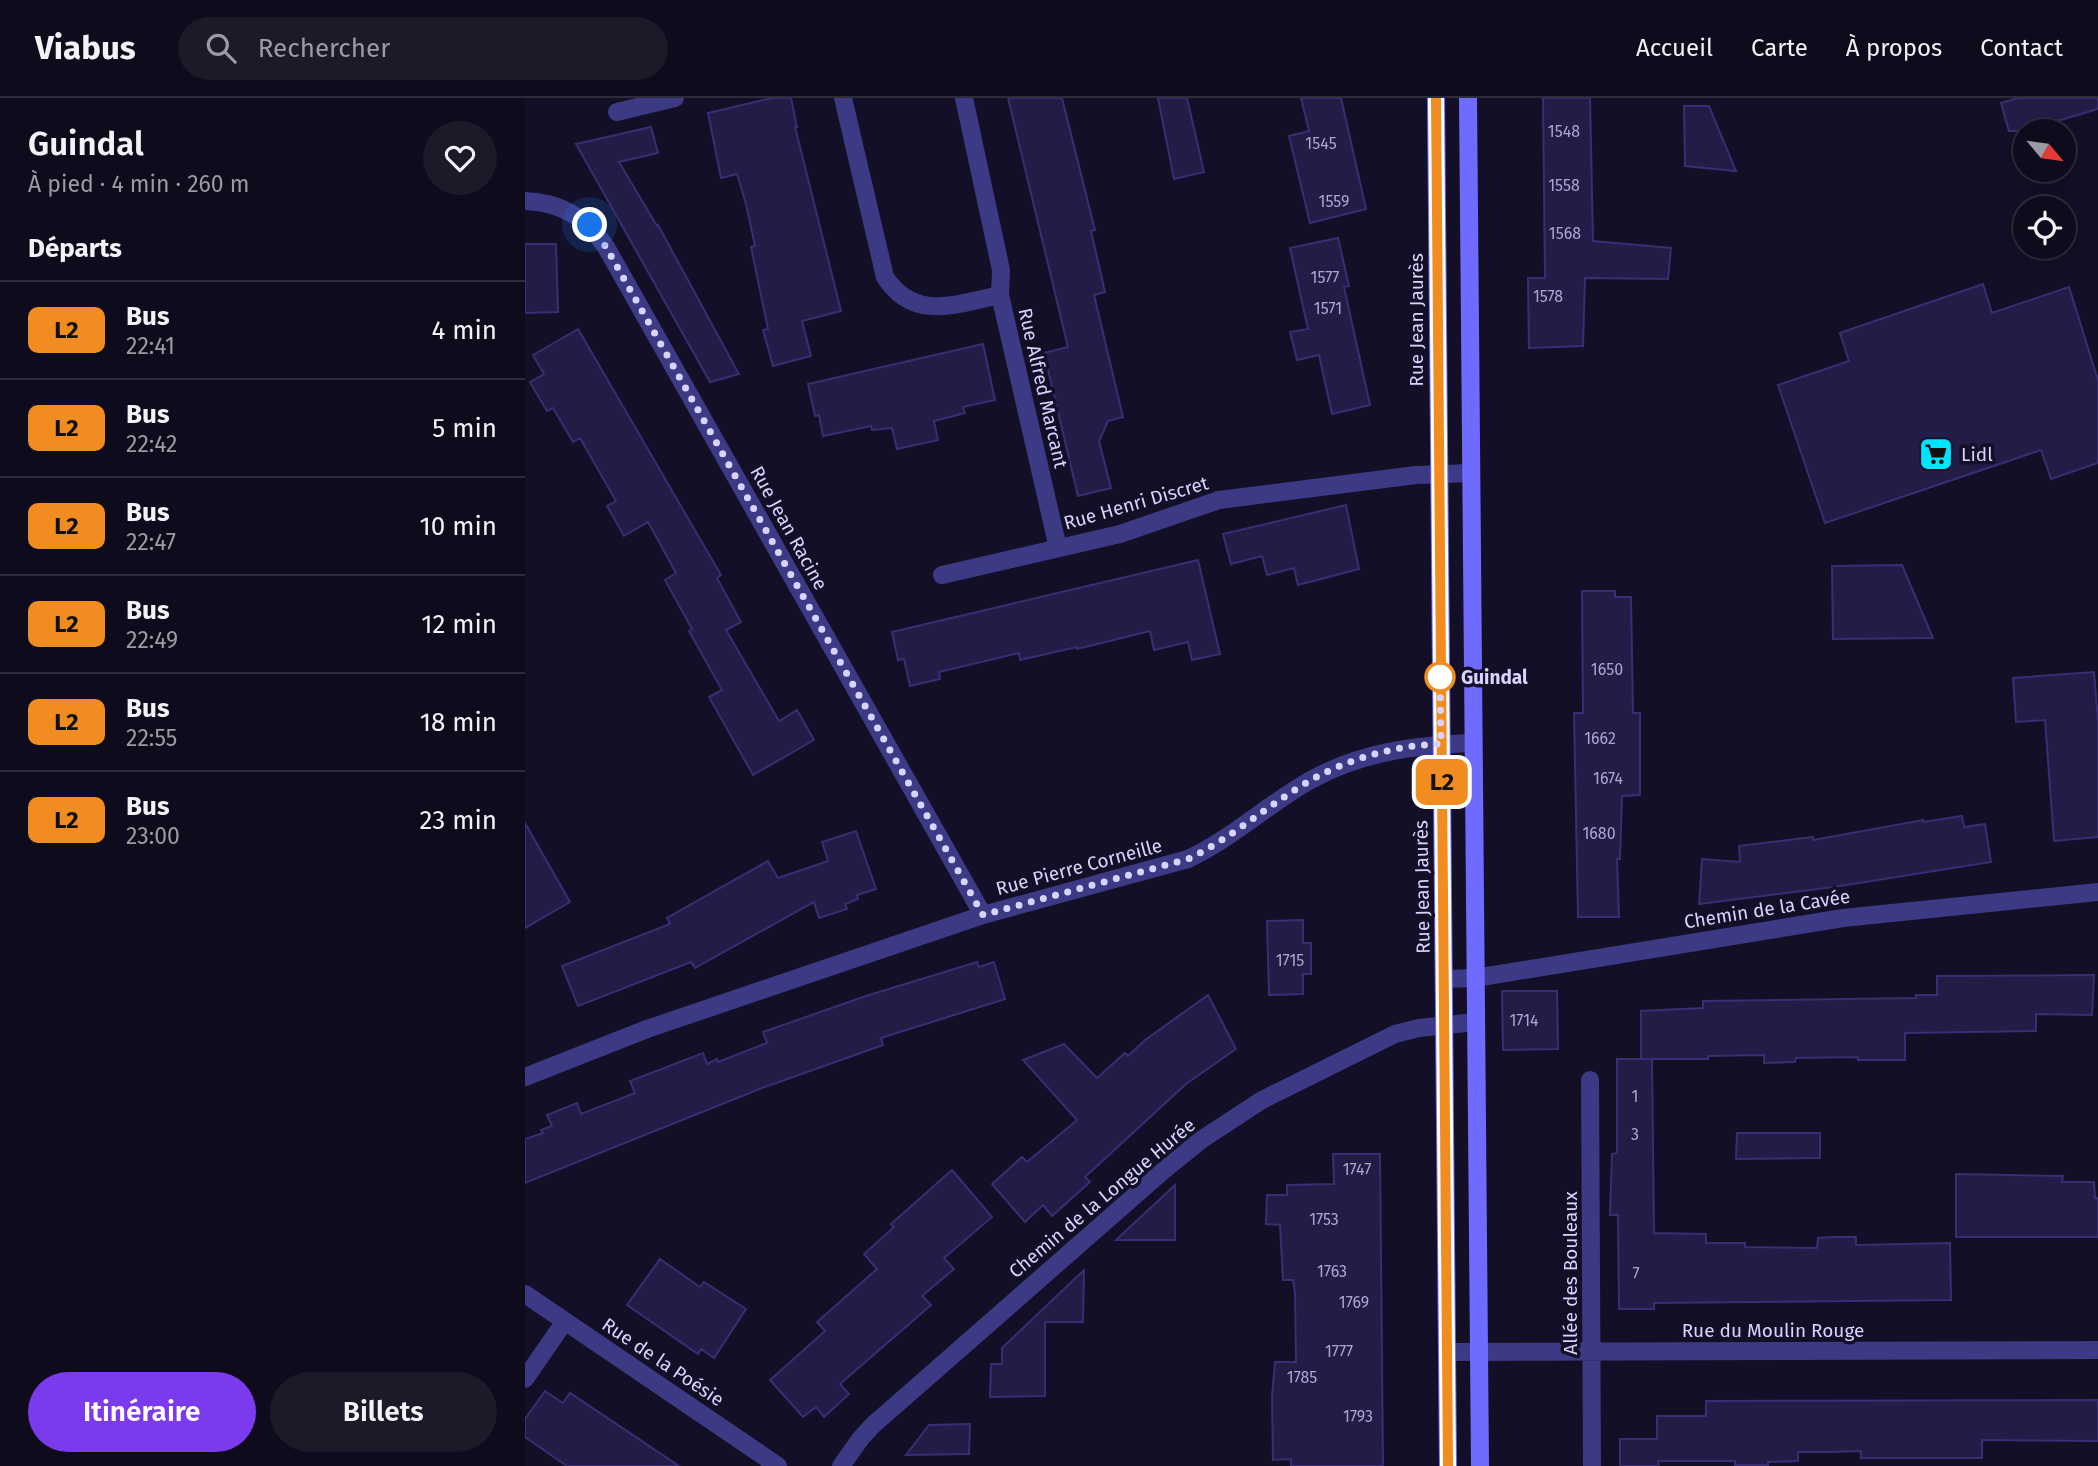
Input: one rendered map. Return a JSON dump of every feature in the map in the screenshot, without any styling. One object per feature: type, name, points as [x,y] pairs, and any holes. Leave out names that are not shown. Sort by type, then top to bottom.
[{"type":"main road","name":"Rue Jean Jaurès","points":[[1436,98],[1448,1466]]},
{"type":"main road","points":[[1468,98],[1480,1466]]},
{"type":"street","points":[[617,113],[675,98]]},
{"type":"street","name":"Rue Alfred Marcant","points":[[843,98],[885,276],[891,286],[908,300],[933,308],[1000,295],[1058,548]]},
{"type":"street","points":[[964,98],[1001,270],[1000,295]]},
{"type":"street","name":"Rue Jean Racine","points":[[525,201],[551,204],[572,213],[590,225],[606,247],[983,915]]},
{"type":"street","name":"Rue Henri Discret","points":[[942,575],[1136,529],[1219,500],[1438,474],[1470,473]]},
{"type":"street","name":"Rue Pierre Corneille","points":[[526,1073],[983,915],[1188,859],[1215,845],[1321,774],[1357,760],[1395,749],[1473,743]]},
{"type":"street","name":"Chemin de la Cavée","points":[[1444,979],[1475,978],[1843,918],[2098,892]]},
{"type":"street","name":"Chemin de la Longue Hurée","points":[[841,1466],[873,1425],[1201,1140],[1262,1100],[1395,1034],[1419,1028],[1475,1023]]},
{"type":"street","name":"Allée des Bouleaux","points":[[1590,1080],[1592,1466]]},
{"type":"street","name":"Rue de la Poésie","points":[[525,1294],[778,1466]]},
{"type":"street","points":[[525,1378],[565,1321]]},
{"type":"street","name":"Rue du Moulin Rouge","points":[[1448,1352],[2098,1350]]},
{"type":"building","points":[[772,98],[791,98],[795,127],[841,311],[802,321],[811,356],[773,366],[763,330],[768,329],[751,247],[755,246],[746,204],[737,174],[721,178],[708,113]]},
{"type":"building","points":[[1008,98],[1062,98],[1095,230],[1091,231],[1105,292],[1094,295],[1123,417],[1108,421],[1099,441],[1111,488],[1078,496],[1044,353],[1068,347]]},
{"type":"building","points":[[1158,98],[1187,98],[1204,172],[1174,179]]},
{"type":"building","points":[[1301,98],[1341,98],[1366,209],[1310,223],[1289,136],[1309,131]]},
{"type":"building","points":[[1543,98],[1590,98],[1593,241],[1671,248],[1668,279],[1585,278],[1583,346],[1529,348],[1528,278],[1545,278]]},
{"type":"building","points":[[2018,98],[2098,98],[2098,109],[2064,119],[2013,119],[2013,131],[2009,131],[2001,103]]},
{"type":"building","points":[[1684,106],[1709,106],[1736,171],[1685,166]]},
{"type":"building","points":[[651,127],[658,153],[619,162],[658,225],[739,374],[710,382],[576,144]]},
{"type":"building","points":[[1338,238],[1349,286],[1344,287],[1370,405],[1332,414],[1319,355],[1297,360],[1290,332],[1308,329],[1290,248]]},
{"type":"building","points":[[525,244],[556,244],[558,312],[525,313]]},
{"type":"building","points":[[1983,284],[1992,313],[2069,287],[2098,380],[2098,463],[2051,479],[2041,450],[1825,523],[1778,385],[1849,361],[1840,333]]},
{"type":"building","points":[[578,329],[721,575],[717,578],[741,622],[726,630],[779,721],[797,710],[814,740],[753,775],[709,697],[722,690],[689,631],[692,629],[665,580],[676,573],[648,522],[624,536],[607,506],[616,501],[580,438],[573,442],[553,408],[547,411],[530,382],[544,374],[533,355]]},
{"type":"building","points":[[983,344],[995,400],[963,407],[965,413],[934,421],[938,440],[897,449],[892,428],[872,430],[871,426],[823,436],[819,415],[815,416],[808,384]]},
{"type":"building","points":[[1346,505],[1359,569],[1298,585],[1294,568],[1267,575],[1262,556],[1231,564],[1223,534]]},
{"type":"building","points":[[1198,560],[1220,654],[1192,660],[1188,642],[1154,650],[1150,631],[1020,660],[1019,653],[939,672],[940,679],[910,686],[904,659],[898,660],[892,632]]},
{"type":"building","points":[[1902,565],[1933,638],[1833,639],[1832,566]]},
{"type":"building","points":[[1582,591],[1615,591],[1615,597],[1631,597],[1633,713],[1640,713],[1640,795],[1622,796],[1620,859],[1617,859],[1619,917],[1578,917],[1574,713],[1583,713]]},
{"type":"building","points":[[2094,672],[2098,722],[2098,837],[2054,841],[2045,720],[2016,722],[2013,678]]},
{"type":"building","points":[[1962,816],[1964,827],[1985,824],[1991,862],[1834,887],[1699,904],[1702,859],[1740,862],[1739,846],[1813,837],[1813,840],[1923,820]]},
{"type":"building","points":[[525,823],[570,902],[525,928]]},
{"type":"building","points":[[856,831],[876,889],[857,895],[858,899],[845,904],[847,909],[819,918],[814,902],[695,968],[691,962],[578,1006],[562,966],[670,924],[667,918],[768,861],[778,878],[828,861],[822,842]]},
{"type":"building","points":[[1303,920],[1303,943],[1311,943],[1311,974],[1303,974],[1303,994],[1269,995],[1267,921]]},
{"type":"building","points":[[977,962],[979,967],[994,962],[1005,999],[881,1038],[883,1045],[762,1088],[525,1183],[525,1139],[543,1133],[541,1130],[552,1126],[547,1115],[577,1103],[581,1114],[635,1093],[630,1081],[703,1053],[707,1064],[717,1059],[718,1062],[767,1043],[763,1032],[866,996]]},
{"type":"building","points":[[2094,975],[2092,1015],[2036,1014],[2036,1031],[1905,1033],[1905,1060],[1858,1060],[1858,1057],[1796,1058],[1795,1062],[1764,1063],[1764,1055],[1708,1056],[1708,1059],[1641,1059],[1641,1011],[1703,1008],[1703,1001],[1916,998],[1916,995],[1937,995],[1937,976]]},
{"type":"building","points":[[1502,991],[1557,991],[1558,1049],[1503,1050]]},
{"type":"building","points":[[1208,995],[1236,1049],[1186,1084],[1085,1177],[1090,1182],[1052,1216],[1043,1205],[1025,1222],[992,1184],[1022,1157],[1027,1162],[1077,1120],[1023,1060],[1064,1044],[1097,1078],[1125,1053],[1128,1056],[1145,1040]]},
{"type":"building","points":[[1617,1059],[1652,1059],[1654,1233],[1706,1234],[1706,1243],[1745,1243],[1745,1247],[1817,1248],[1818,1238],[1834,1237],[1856,1237],[1856,1245],[1950,1243],[1951,1300],[1654,1303],[1654,1309],[1619,1309],[1618,1215],[1610,1215],[1612,1154],[1617,1153]]},
{"type":"building","points":[[1737,1133],[1820,1133],[1820,1158],[1736,1159]]},
{"type":"building","points":[[1333,1154],[1380,1154],[1383,1466],[1291,1466],[1291,1459],[1273,1460],[1272,1396],[1275,1362],[1296,1362],[1295,1293],[1293,1280],[1283,1280],[1280,1225],[1266,1224],[1267,1195],[1287,1195],[1287,1185],[1334,1184]]},
{"type":"building","points":[[952,1170],[992,1217],[944,1258],[954,1269],[922,1296],[931,1305],[840,1384],[849,1394],[824,1417],[816,1407],[803,1417],[770,1380],[825,1331],[817,1322],[877,1269],[864,1254],[894,1227],[891,1224]]},
{"type":"building","points":[[1956,1174],[2063,1176],[2062,1182],[2094,1182],[2095,1198],[2098,1198],[2098,1237],[1956,1237]]},
{"type":"building","points":[[1175,1185],[1175,1240],[1116,1240]]},
{"type":"building","points":[[660,1259],[700,1287],[704,1282],[746,1309],[714,1358],[701,1349],[698,1354],[627,1305]]},
{"type":"building","points":[[1084,1270],[1083,1322],[1045,1322],[1045,1396],[990,1397],[991,1364],[1002,1364],[1002,1348]]},
{"type":"building","points":[[545,1391],[563,1403],[570,1393],[679,1466],[567,1466],[525,1437],[525,1419]]},
{"type":"building","points":[[2098,1400],[2098,1441],[1982,1440],[1982,1458],[1861,1458],[1861,1451],[1798,1452],[1798,1461],[1768,1462],[1768,1465],[1735,1465],[1735,1461],[1658,1461],[1659,1466],[1620,1466],[1620,1439],[1657,1439],[1657,1416],[1706,1416],[1706,1401]]},
{"type":"building","points":[[970,1424],[969,1454],[906,1455],[929,1425]]},
{"type":"bus line","name":"L2","points":[[1436,98],[1448,1466]]},
{"type":"place","name":"Lidl","points":[[1936,454]]},
{"type":"place","name":"Guindal","points":[[1440,677]]},
{"type":"route","points":[[590,225],[606,247],[983,915],[1188,859],[1215,845],[1321,774],[1395,749],[1441,744],[1440,672],[1440,677]]}]
